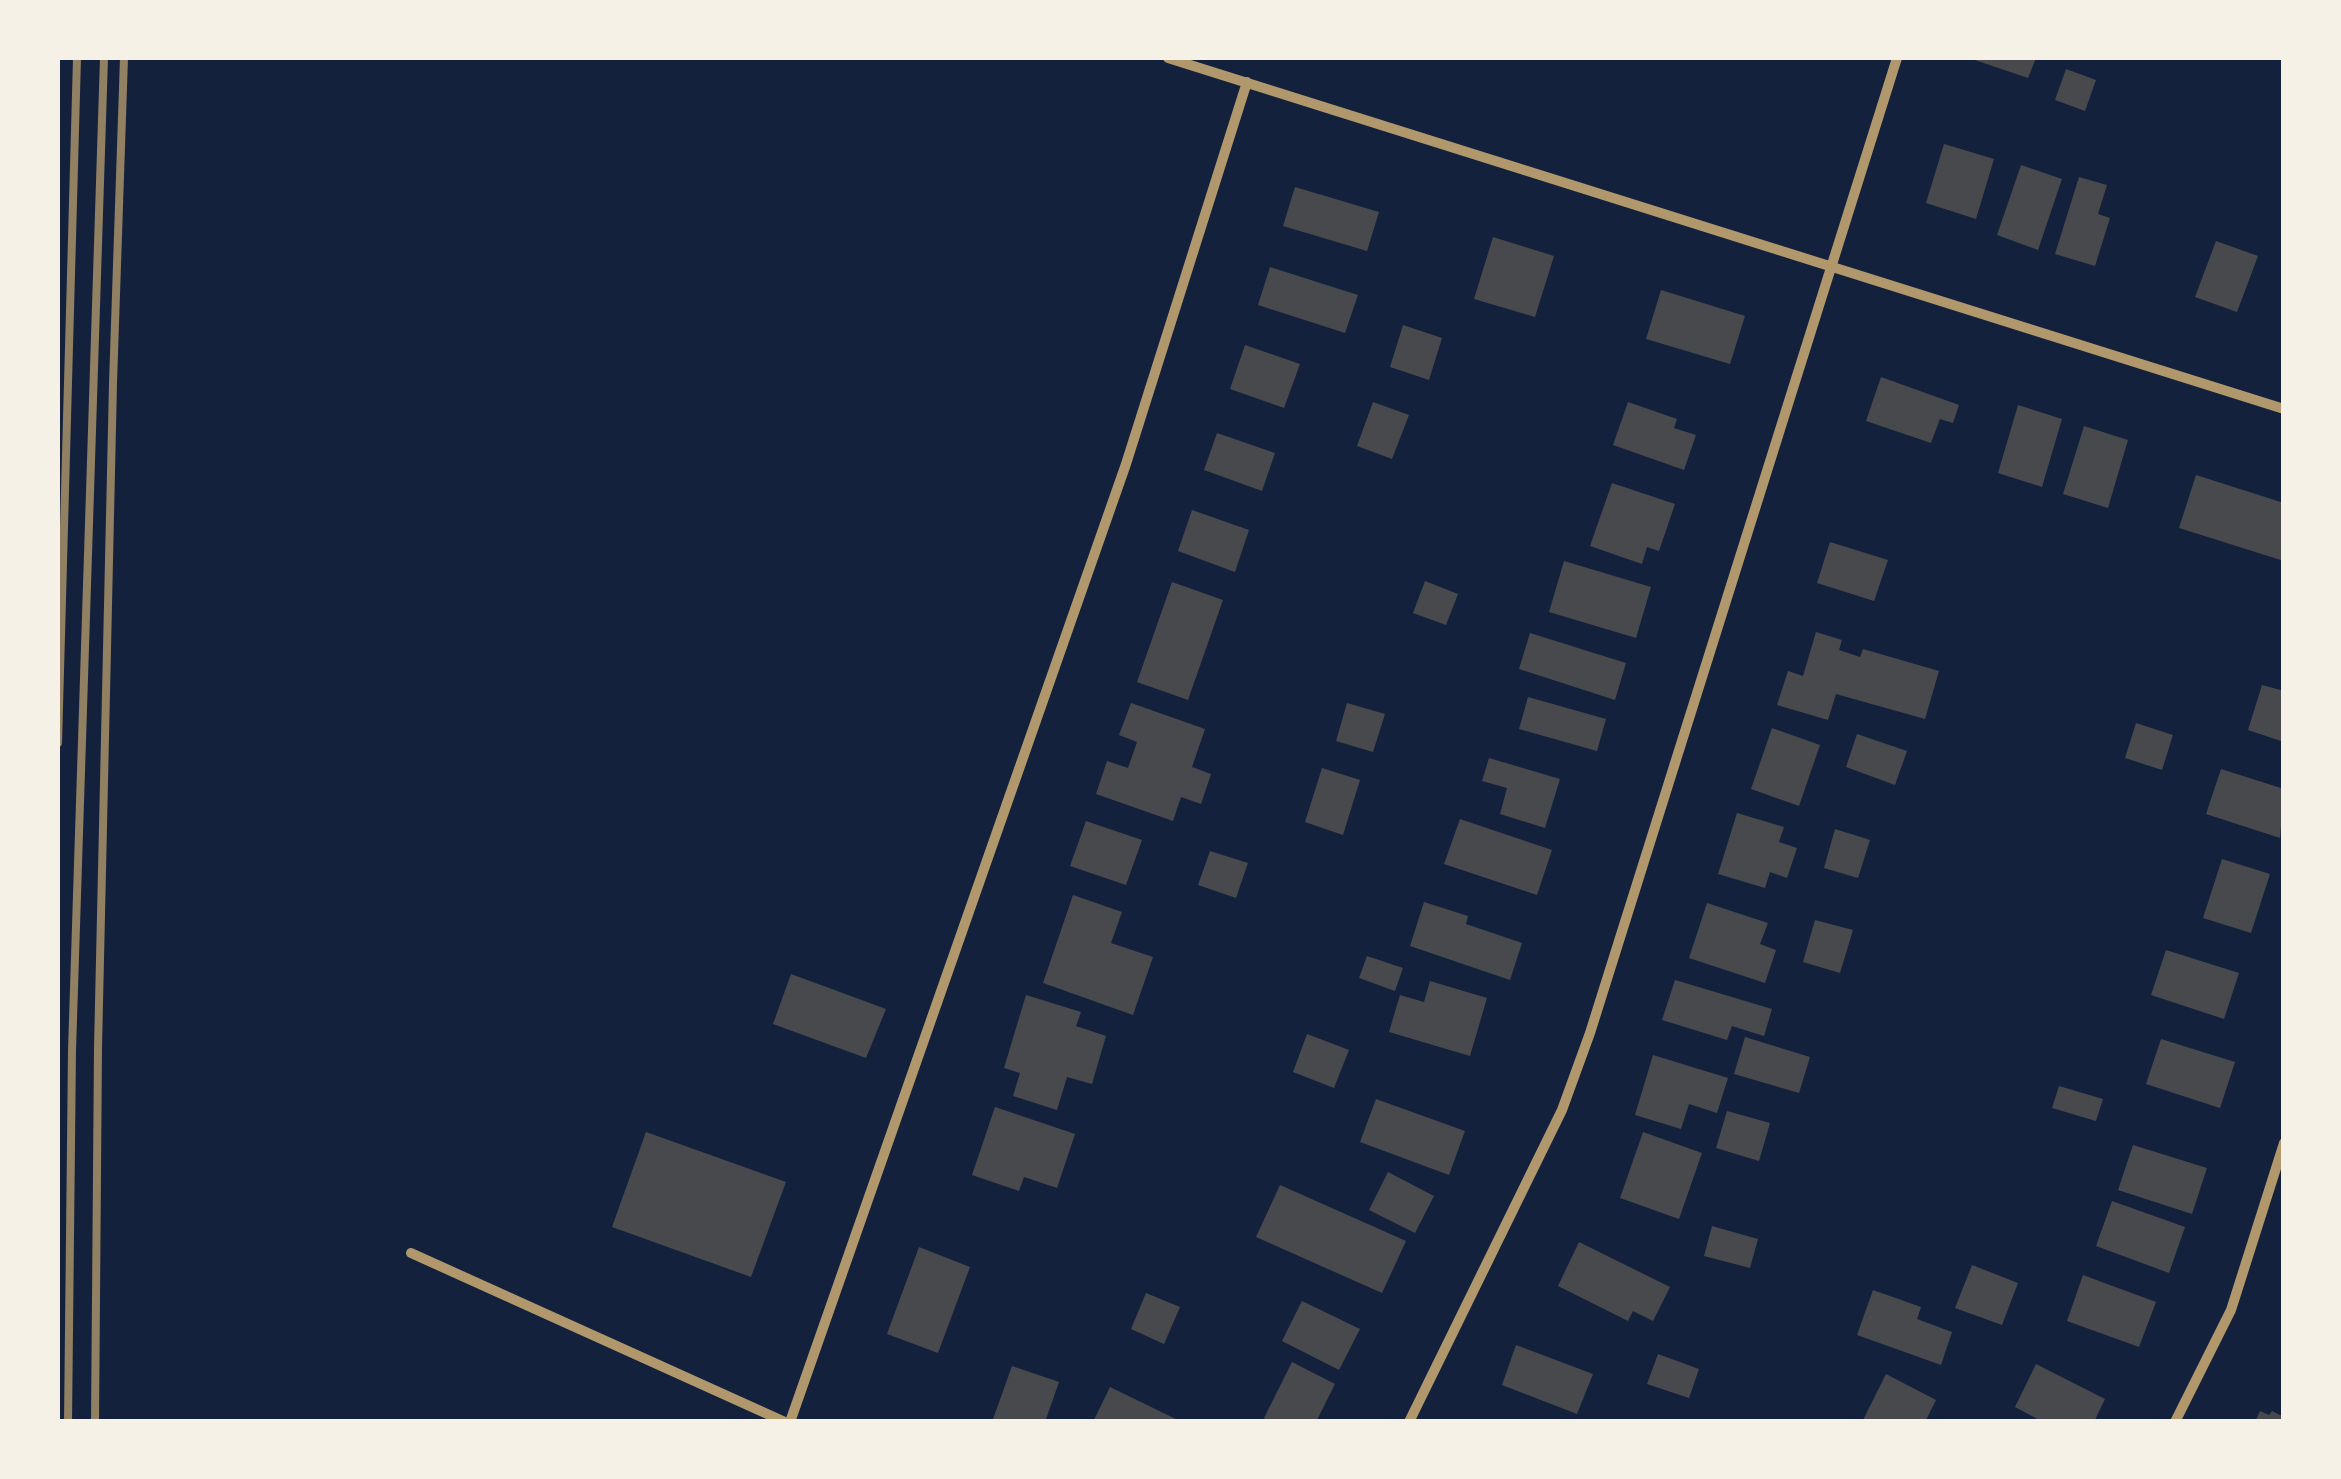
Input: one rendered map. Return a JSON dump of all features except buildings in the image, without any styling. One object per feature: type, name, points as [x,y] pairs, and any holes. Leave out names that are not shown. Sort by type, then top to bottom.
[{"type":"street","points":[[1168,58],[2284,409]]},
{"type":"street","points":[[1409,1422],[1562,1110],[1590,1033],[1897,58]]},
{"type":"street","points":[[411,1254],[788,1422],[1126,464],[1247,82]]},
{"type":"street","points":[[2176,1422],[2231,1310],[2284,1143]]},
{"type":"railway","points":[[58,743],[77,58]]},
{"type":"railway","points":[[68,1422],[72,1050],[104,58]]},
{"type":"railway","points":[[95,1422],[98,1048],[124,58]]}]
